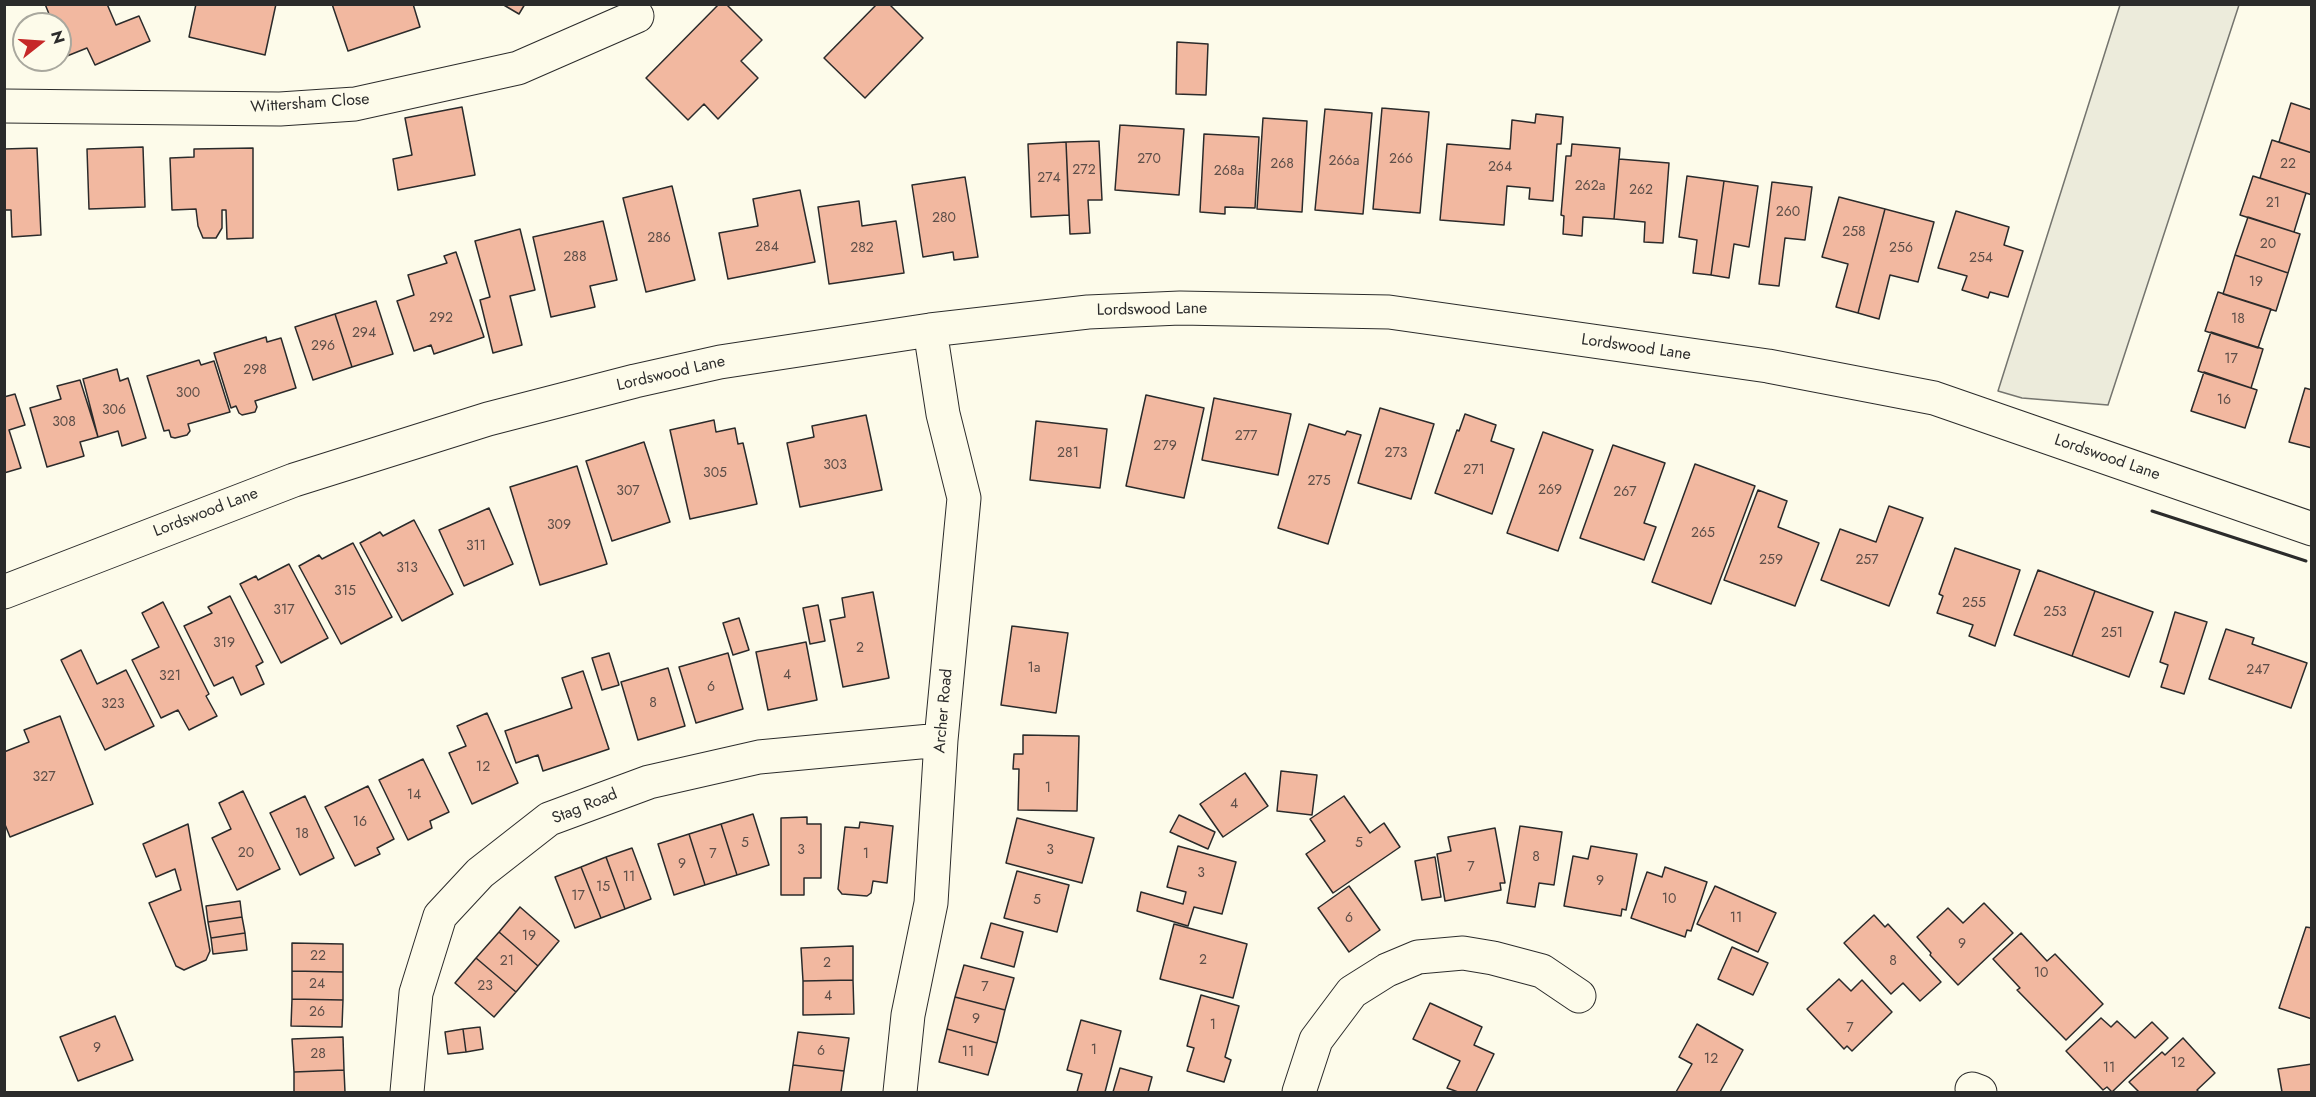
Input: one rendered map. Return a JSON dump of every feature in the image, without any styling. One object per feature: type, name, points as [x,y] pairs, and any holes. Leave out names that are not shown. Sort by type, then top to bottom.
[{"type":"street","name":"Wittersham Close","points":[[4,106],[279,109],[355,104],[518,68],[637,16]]},
{"type":"street","name":"Lordswood Lane","points":[[4,592],[261,492],[488,419],[635,381],[709,364],[930,330],[1088,312],[1180,308],[1389,312],[1768,366],[1934,398],[2312,529]]},
{"type":"street","name":"Archer Road","points":[[900,1092],[908,1015],[931,903],[941,740],[964,498],[943,414],[930,330]]},
{"type":"street","name":"Stag Road","points":[[407,1092],[416,993],[440,916],[480,873],[549,819],[649,782],[759,758],[941,740]]},
{"type":"street","points":[[1299,1092],[1316,1040],[1352,992],[1387,970],[1419,957],[1463,953],[1493,958],[1542,971],[1579,996]]},
{"type":"shaded area","points":[[2120,5],[2239,5],[2108,405],[2022,398],[1998,391]]},
{"type":"building","points":[[45,4],[107,4],[116,25],[139,16],[150,41],[95,65],[87,48],[72,54],[72,12],[48,12]]},
{"type":"building","points":[[196,4],[276,4],[265,55],[189,37]]},
{"type":"building","points":[[332,4],[413,4],[420,27],[348,51]]},
{"type":"building","points":[[502,4],[525,4],[519,14]]},
{"type":"building","points":[[719,4],[726,4],[762,40],[741,61],[758,78],[718,119],[704,104],[688,120],[646,78]]},
{"type":"building","points":[[877,4],[889,4],[923,38],[865,98],[824,58]]},
{"type":"building","points":[[1177,42],[1208,44],[1206,95],[1176,94]]},
{"type":"building","points":[[2291,103],[2312,110],[2312,153],[2279,142]]},
{"type":"building","points":[[462,107],[475,175],[398,190],[393,159],[412,155],[405,118]]},
{"type":"building","points":[[1382,108],[1429,112],[1420,213],[1373,209]]},
{"type":"building","points":[[1325,109],[1372,113],[1363,214],[1315,210]]},
{"type":"building","points":[[1536,114],[1563,117],[1561,144],[1557,144],[1553,201],[1529,199],[1530,188],[1507,186],[1504,225],[1440,220],[1447,144],[1510,149],[1512,120],[1535,123]]},
{"type":"building","points":[[1263,118],[1307,121],[1302,212],[1257,209]]},
{"type":"building","points":[[1120,125],[1184,129],[1179,195],[1115,190]]},
{"type":"building","points":[[1204,134],[1259,137],[1255,208],[1225,207],[1225,214],[1200,212]]},
{"type":"building","points":[[2272,140],[2312,153],[2312,195],[2260,178]]},
{"type":"building","points":[[1099,141],[1102,200],[1088,200],[1090,233],[1070,234],[1066,142]]},
{"type":"building","points":[[1066,142],[1069,215],[1031,217],[1028,144]]},
{"type":"building","points":[[1572,144],[1620,148],[1614,219],[1583,217],[1582,236],[1563,234],[1564,216],[1561,215],[1566,156],[1571,156]]},
{"type":"building","points":[[143,147],[145,207],[89,209],[87,149]]},
{"type":"building","points":[[37,148],[41,235],[12,237],[11,210],[4,210],[4,149]]},
{"type":"building","points":[[253,148],[253,238],[227,239],[226,210],[222,210],[222,228],[216,238],[203,238],[198,226],[196,209],[172,210],[170,158],[194,157],[194,149]]},
{"type":"building","points":[[1619,159],[1669,163],[1663,243],[1644,242],[1645,222],[1614,219]]},
{"type":"building","points":[[1687,176],[1724,181],[1711,275],[1693,273],[1697,240],[1679,237]]},
{"type":"building","points":[[2253,176],[2306,193],[2294,232],[2240,215]]},
{"type":"building","points":[[965,177],[978,257],[954,260],[953,252],[923,257],[912,185]]},
{"type":"building","points":[[1724,181],[1758,186],[1749,247],[1734,244],[1729,278],[1711,275]]},
{"type":"building","points":[[1772,182],[1812,187],[1805,240],[1785,238],[1779,286],[1759,284]]},
{"type":"building","points":[[672,186],[695,280],[646,292],[623,198]]},
{"type":"building","points":[[800,190],[815,262],[728,279],[719,233],[758,226],[753,199]]},
{"type":"building","points":[[1839,197],[1885,209],[1858,313],[1836,307],[1848,264],[1822,257]]},
{"type":"building","points":[[859,201],[862,226],[896,221],[904,273],[829,284],[818,207]]},
{"type":"building","points":[[1885,209],[1934,222],[1918,282],[1890,275],[1879,319],[1858,313]]},
{"type":"building","points":[[1956,211],[2009,227],[2004,245],[2023,251],[2008,297],[1990,292],[1988,298],[1962,290],[1967,276],[1938,268]]},
{"type":"building","points":[[2248,217],[2300,234],[2288,273],[2235,255]]},
{"type":"building","points":[[603,221],[617,280],[590,286],[595,307],[551,317],[533,237]]},
{"type":"building","points":[[520,229],[535,290],[510,296],[522,345],[493,353],[480,300],[490,297],[475,241]]},
{"type":"building","points":[[456,252],[484,337],[434,354],[431,345],[414,351],[397,301],[414,295],[408,275],[447,263],[444,256]]},
{"type":"building","points":[[2235,255],[2288,273],[2276,311],[2223,294]]},
{"type":"building","points":[[2218,292],[2271,309],[2258,348],[2205,331]]},
{"type":"building","points":[[376,301],[393,354],[352,367],[335,314]]},
{"type":"building","points":[[335,314],[352,367],[313,380],[295,327]]},
{"type":"building","points":[[2211,332],[2263,349],[2251,388],[2198,371]]},
{"type":"building","points":[[266,337],[267,342],[281,338],[296,388],[255,401],[257,407],[255,412],[242,415],[236,406],[231,408],[214,353]]},
{"type":"building","points":[[199,360],[201,365],[214,361],[230,412],[188,424],[190,431],[187,435],[171,437],[169,430],[164,431],[147,376]]},
{"type":"building","points":[[117,369],[120,381],[128,378],[146,438],[122,446],[118,431],[98,437],[83,379]]},
{"type":"building","points":[[2204,372],[2257,390],[2245,428],[2191,411]]},
{"type":"building","points":[[80,380],[98,437],[80,442],[84,456],[47,467],[30,408],[61,399],[57,386]]},
{"type":"building","points":[[2305,388],[2312,390],[2312,448],[2289,442]]},
{"type":"building","points":[[15,394],[25,425],[9,430],[21,468],[4,473],[4,397]]},
{"type":"building","points":[[1146,395],[1204,408],[1184,498],[1126,486]]},
{"type":"building","points":[[1214,398],[1291,414],[1278,475],[1202,460]]},
{"type":"building","points":[[1380,408],[1434,424],[1411,499],[1358,483]]},
{"type":"building","points":[[1465,414],[1496,425],[1491,441],[1514,449],[1492,514],[1435,493]]},
{"type":"building","points":[[866,415],[882,490],[800,507],[787,443],[814,437],[812,426]]},
{"type":"building","points":[[714,420],[716,432],[735,428],[738,444],[743,443],[757,504],[690,519],[670,430]]},
{"type":"building","points":[[1036,421],[1107,429],[1100,488],[1030,480]]},
{"type":"building","points":[[1309,424],[1345,435],[1347,431],[1361,435],[1328,544],[1278,528]]},
{"type":"building","points":[[1543,432],[1593,450],[1558,551],[1507,533]]},
{"type":"building","points":[[644,442],[670,522],[612,541],[586,461]]},
{"type":"building","points":[[1613,445],[1665,463],[1644,523],[1656,527],[1644,560],[1580,538]]},
{"type":"building","points":[[1695,464],[1755,486],[1711,604],[1652,582]]},
{"type":"building","points":[[577,466],[607,564],[540,585],[510,487]]},
{"type":"building","points":[[1758,490],[1787,501],[1778,527],[1819,543],[1795,606],[1724,580]]},
{"type":"building","points":[[1889,506],[1923,518],[1889,606],[1821,580],[1840,529],[1876,542]]},
{"type":"building","points":[[489,508],[513,564],[464,586],[439,530]]},
{"type":"building","points":[[414,520],[453,594],[402,621],[360,543],[380,532],[383,536]]},
{"type":"building","points":[[353,543],[392,617],[341,644],[299,566],[319,555],[322,559]]},
{"type":"building","points":[[1955,548],[2020,570],[1995,646],[1969,636],[1973,625],[1937,613],[1943,596],[1939,594]]},
{"type":"building","points":[[289,564],[328,638],[281,663],[240,584],[256,576],[258,580]]},
{"type":"building","points":[[2038,570],[2095,591],[2072,656],[2014,635]]},
{"type":"building","points":[[2095,591],[2153,612],[2129,677],[2072,656]]},
{"type":"building","points":[[873,592],[889,678],[843,687],[830,620],[845,617],[842,598]]},
{"type":"building","points":[[230,596],[263,662],[256,666],[264,684],[241,695],[233,677],[214,686],[184,626],[212,613],[208,607]]},
{"type":"building","points":[[163,602],[209,694],[206,696],[217,716],[189,730],[178,710],[161,718],[132,660],[159,647],[142,613]]},
{"type":"building","points":[[818,605],[825,641],[810,644],[803,608]]},
{"type":"building","points":[[2175,612],[2207,622],[2184,694],[2161,687],[2168,665],[2160,662]]},
{"type":"building","points":[[739,618],[749,650],[733,655],[723,623]]},
{"type":"building","points":[[1012,626],[1068,633],[1056,713],[1001,705]]},
{"type":"building","points":[[2226,629],[2254,638],[2252,644],[2307,663],[2291,708],[2209,679]]},
{"type":"building","points":[[806,642],[817,700],[768,710],[756,652]]},
{"type":"building","points":[[81,650],[97,684],[126,670],[154,726],[105,750],[61,660]]},
{"type":"building","points":[[609,653],[619,685],[602,690],[592,658]]},
{"type":"building","points":[[728,653],[743,709],[696,723],[679,667]]},
{"type":"building","points":[[668,668],[685,726],[638,740],[621,682]]},
{"type":"building","points":[[583,671],[609,749],[543,771],[538,755],[516,763],[505,731],[572,708],[562,678]]},
{"type":"building","points":[[487,713],[518,783],[472,804],[449,753],[466,746],[457,726]]},
{"type":"building","points":[[60,716],[93,804],[10,837],[4,822],[4,752],[29,742],[24,730]]},
{"type":"building","points":[[1023,735],[1079,736],[1077,811],[1018,810],[1019,769],[1013,769],[1014,754],[1023,754]]},
{"type":"building","points":[[423,759],[449,812],[430,821],[432,828],[408,840],[379,780]]},
{"type":"building","points":[[1281,771],[1317,775],[1312,815],[1277,811]]},
{"type":"building","points":[[1245,773],[1268,806],[1223,837],[1200,804]]},
{"type":"building","points":[[368,786],[394,839],[377,848],[380,854],[355,866],[325,807]]},
{"type":"building","points":[[243,791],[280,869],[237,890],[212,838],[231,829],[219,803]]},
{"type":"building","points":[[305,796],[334,858],[300,875],[270,813]]},
{"type":"building","points":[[1344,796],[1370,833],[1384,823],[1400,847],[1333,893],[1306,854],[1325,841],[1310,819]]},
{"type":"building","points":[[753,814],[769,865],[737,875],[721,824]]},
{"type":"building","points":[[1179,815],[1215,832],[1208,849],[1170,832]]},
{"type":"building","points":[[807,817],[807,824],[821,824],[821,878],[804,878],[804,895],[781,895],[781,818]]},
{"type":"building","points":[[1017,818],[1094,838],[1082,883],[1006,863]]},
{"type":"building","points":[[860,822],[893,826],[887,883],[873,881],[871,893],[867,896],[842,894],[838,889],[845,827],[859,828]]},
{"type":"building","points":[[188,824],[210,951],[206,960],[184,970],[176,966],[149,903],[181,890],[175,869],[156,877],[143,844]]},
{"type":"building","points":[[721,824],[737,875],[705,885],[689,834]]},
{"type":"building","points":[[1520,826],[1562,832],[1554,885],[1539,883],[1535,907],[1507,903]]},
{"type":"building","points":[[1495,828],[1505,883],[1500,883],[1501,890],[1445,901],[1437,854],[1451,851],[1448,837]]},
{"type":"building","points":[[689,834],[705,885],[674,895],[658,844]]},
{"type":"building","points":[[1178,846],[1236,862],[1222,914],[1194,907],[1188,926],[1137,911],[1141,892],[1183,904],[1186,892],[1167,887]]},
{"type":"building","points":[[1591,846],[1637,854],[1626,910],[1622,909],[1621,916],[1564,906],[1573,856],[1588,859]]},
{"type":"building","points":[[632,848],[651,899],[625,909],[606,857]]},
{"type":"building","points":[[606,857],[625,909],[601,918],[581,867]]},
{"type":"building","points":[[1435,857],[1441,897],[1422,900],[1415,861]]},
{"type":"building","points":[[581,867],[601,918],[575,928],[555,877]]},
{"type":"building","points":[[1665,867],[1707,882],[1691,931],[1687,930],[1685,937],[1631,918],[1647,872],[1662,877]]},
{"type":"building","points":[[1017,871],[1069,885],[1057,932],[1004,918]]},
{"type":"building","points":[[1349,886],[1380,930],[1349,952],[1318,908]]},
{"type":"building","points":[[1715,886],[1776,913],[1758,952],[1697,924]]},
{"type":"building","points":[[240,901],[242,917],[208,922],[206,906]]},
{"type":"building","points":[[1984,903],[2013,933],[1958,985],[1930,955],[1931,953],[1917,937],[1948,908],[1963,923]]},
{"type":"building","points":[[520,907],[559,941],[538,966],[499,932]]},
{"type":"building","points":[[1874,915],[1885,927],[1888,924],[1941,982],[1920,1001],[1903,983],[1891,994],[1844,943]]},
{"type":"building","points":[[242,917],[245,933],[211,938],[208,922]]},
{"type":"building","points":[[991,923],[1023,932],[1014,967],[981,958]]},
{"type":"building","points":[[1174,924],[1247,944],[1233,998],[1160,979]]},
{"type":"building","points":[[2306,927],[2312,928],[2312,1019],[2279,1008]]},
{"type":"building","points":[[499,932],[538,966],[516,992],[476,958]]},
{"type":"building","points":[[245,933],[247,950],[213,954],[211,938]]},
{"type":"building","points":[[2021,933],[2047,961],[2055,954],[2103,1004],[2066,1040],[2017,990],[2020,988],[1993,959]]},
{"type":"building","points":[[292,943],[343,944],[343,972],[292,971]]},
{"type":"building","points":[[853,946],[853,980],[803,981],[801,948]]},
{"type":"building","points":[[1732,947],[1768,963],[1753,995],[1718,979]]},
{"type":"building","points":[[476,958],[516,992],[494,1017],[455,983]]},
{"type":"building","points":[[964,965],[1014,978],[1005,1010],[955,997]]},
{"type":"building","points":[[292,971],[343,972],[343,1000],[292,999]]},
{"type":"building","points":[[1839,979],[1851,991],[1862,980],[1892,1012],[1852,1051],[1847,1046],[1844,1049],[1807,1009]]},
{"type":"building","points":[[853,980],[854,1014],[803,1015],[803,981]]},
{"type":"building","points":[[1201,995],[1239,1006],[1225,1057],[1231,1060],[1224,1082],[1187,1071],[1194,1048],[1187,1046]]},
{"type":"building","points":[[955,997],[1005,1010],[997,1043],[947,1029]]},
{"type":"building","points":[[292,999],[343,1000],[342,1027],[291,1026]]},
{"type":"building","points":[[1430,1003],[1482,1027],[1474,1045],[1494,1054],[1476,1092],[1458,1092],[1447,1088],[1460,1061],[1413,1039]]},
{"type":"building","points":[[115,1016],[133,1060],[78,1081],[60,1037]]},
{"type":"building","points":[[2101,1018],[2111,1027],[2117,1021],[2135,1038],[2152,1022],[2168,1038],[2112,1092],[2107,1087],[2103,1090],[2066,1051]]},
{"type":"building","points":[[1081,1020],[1121,1031],[1105,1092],[1077,1092],[1082,1074],[1067,1070]]},
{"type":"building","points":[[1697,1024],[1743,1050],[1720,1092],[1676,1092],[1692,1064],[1679,1057]]},
{"type":"building","points":[[480,1027],[483,1049],[466,1052],[463,1029]]},
{"type":"building","points":[[463,1029],[466,1052],[448,1054],[445,1032]]},
{"type":"building","points":[[947,1029],[997,1043],[988,1075],[939,1062]]},
{"type":"building","points":[[798,1032],[849,1038],[844,1071],[793,1065]]},
{"type":"building","points":[[343,1037],[344,1070],[294,1072],[292,1039]]},
{"type":"building","points":[[2183,1038],[2215,1073],[2197,1090],[2199,1092],[2139,1092],[2129,1082],[2162,1052],[2165,1055]]},
{"type":"building","points":[[2312,1064],[2312,1092],[2282,1092],[2278,1069]]},
{"type":"building","points":[[793,1065],[844,1071],[841,1092],[789,1092]]},
{"type":"building","points":[[1120,1068],[1152,1077],[1148,1092],[1113,1092]]},
{"type":"building","points":[[344,1070],[345,1092],[294,1092],[294,1072]]},
{"type":"wall","points":[[2152,511],[2306,561]]}]
